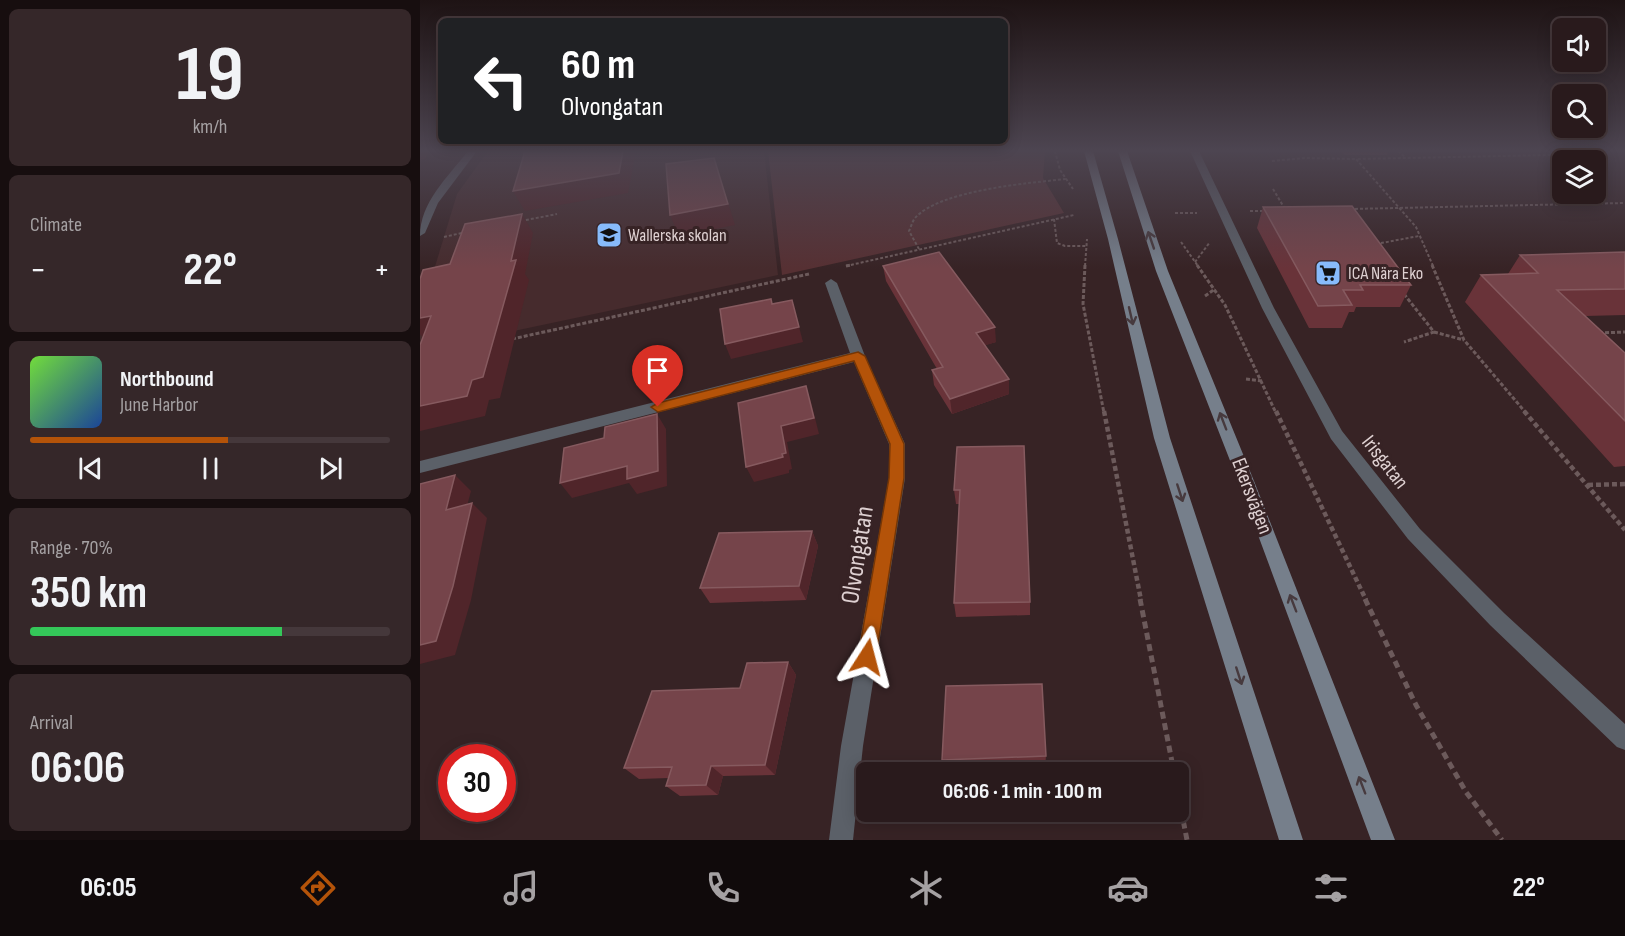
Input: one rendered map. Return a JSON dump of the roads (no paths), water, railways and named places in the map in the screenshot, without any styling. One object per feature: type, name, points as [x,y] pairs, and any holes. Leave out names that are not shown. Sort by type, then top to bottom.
[{"type":"main road","points":[[1099,190],[1162,438],[1291,840]]},
{"type":"main road","name":"Ekersvägen","points":[[1135,190],[1162,271],[1246,481],[1383,840]]},
{"type":"street","points":[[420,233],[433,203],[443,190]]},
{"type":"street","name":"Irisgatan","points":[[1212,190],[1268,308],[1336,435],[1414,534],[1497,619],[1625,739]]},
{"type":"street","name":"Olvongatan","points":[[833,275],[858,356],[897,444],[897,478],[852,746],[842,840]]},
{"type":"street","points":[[420,467],[858,356]]},
{"type":"place","name":"Wallerska skolan","points":[[609,235]]},
{"type":"place","name":"ICA Nära Eko","points":[[1328,273]]}]
